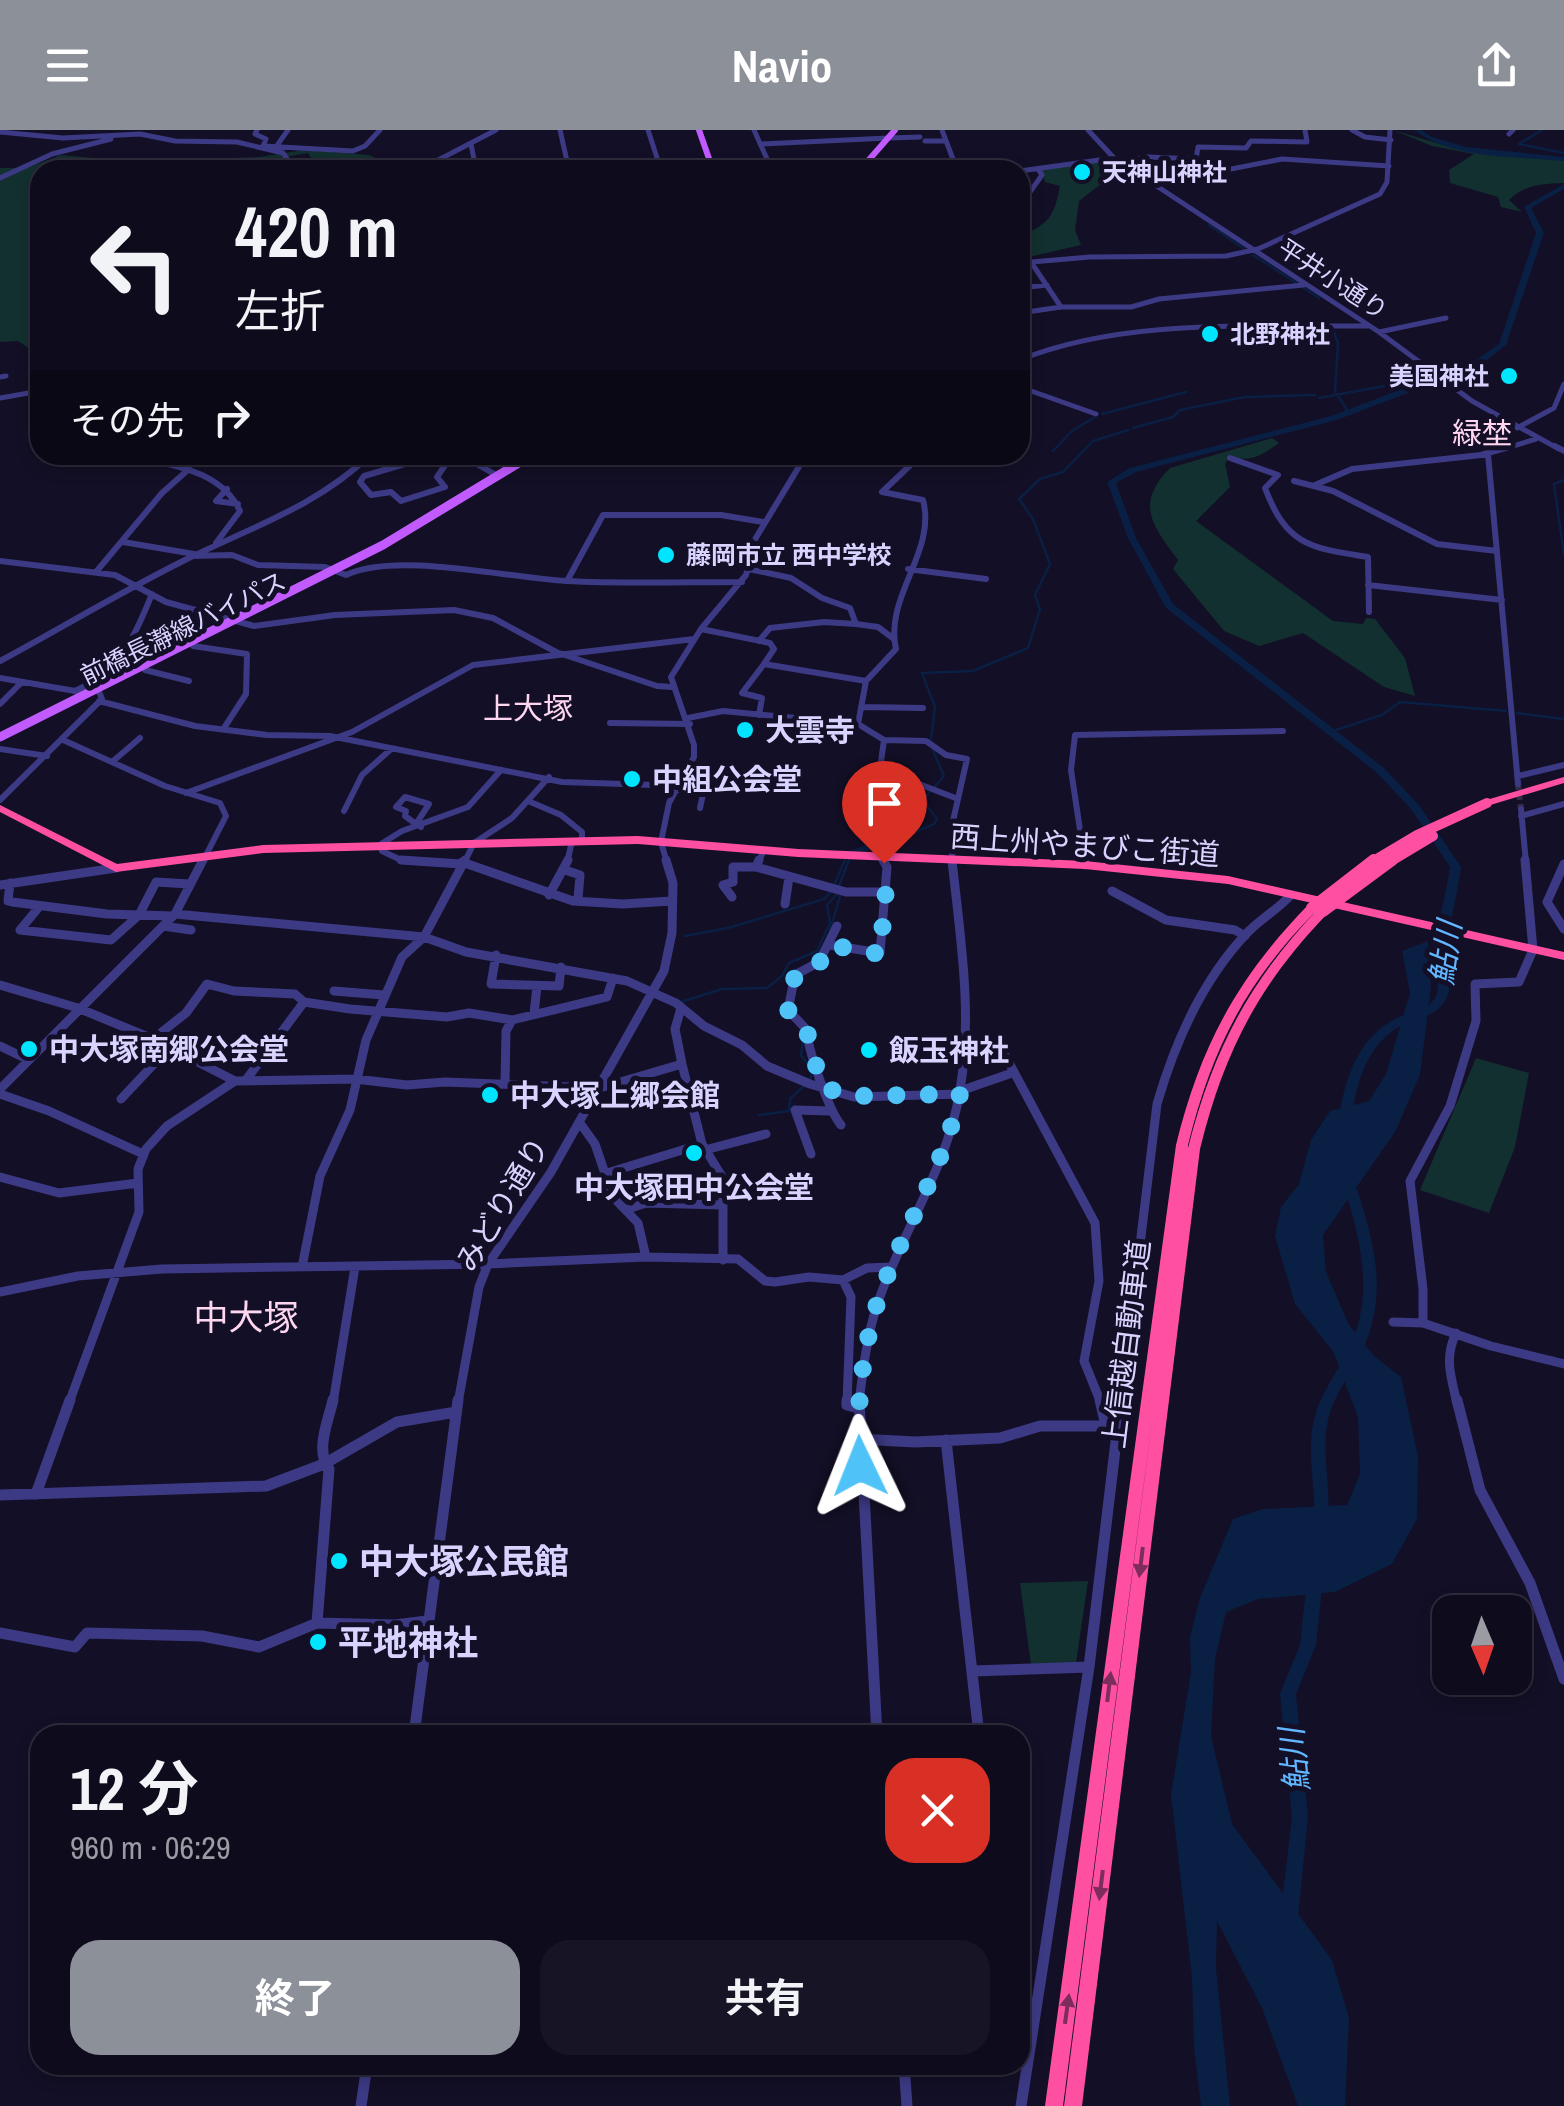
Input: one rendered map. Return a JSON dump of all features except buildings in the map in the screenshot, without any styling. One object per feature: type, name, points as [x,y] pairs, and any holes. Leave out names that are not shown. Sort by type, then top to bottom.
[{"type":"highway","name":"上信越自動車道","points":[[1054,2106],[1182,1145],[1196,1090],[1227,1016],[1268,954],[1317,909],[1390,860],[1489,807],[1564,784]]},
{"type":"highway","points":[[0,808],[116,868]]},
{"type":"highway","name":"西上州やまびこ街道","points":[[116,868],[205,855],[577,841],[1085,865],[1194,874],[1564,956]]},
{"type":"highway","name":"上信越自動車道","points":[[1073,2106],[1194,1149],[1216,1068],[1237,1022],[1317,909]]},
{"type":"main road","points":[[699,130],[710,160]]},
{"type":"main road","points":[[869,160],[896,130]]},
{"type":"main road","name":"前橋長瀞線バイパス","points":[[0,736],[335,572],[516,465]]},
{"type":"main road","name":"前橋長瀞線バイパス","points":[[0,747],[97,690],[237,622]]},
{"type":"street","points":[[39,160],[131,130]]},
{"type":"street","points":[[256,130],[255,134],[266,140],[262,146]]},
{"type":"street","points":[[278,144],[288,130]]},
{"type":"street","points":[[0,132],[52,138],[103,132],[352,151],[365,146],[380,130]]},
{"type":"street","points":[[432,160],[496,130]]},
{"type":"street","points":[[560,130],[567,160]]},
{"type":"street","points":[[648,130],[658,160]]},
{"type":"street","points":[[754,130],[767,160]]},
{"type":"street","points":[[942,130],[953,160]]},
{"type":"street","name":"平井小通り","points":[[1088,130],[1117,160],[1379,332],[1451,386],[1537,439],[1564,451]]},
{"type":"street","points":[[1030,170],[1148,156],[1196,160],[1198,147],[1246,148],[1251,141],[1307,142],[1304,130]]},
{"type":"street","points":[[1352,130],[1391,140]]},
{"type":"street","points":[[1031,262],[1100,257],[1205,259],[1251,251],[1380,194],[1385,188],[1390,130]]},
{"type":"street","points":[[760,144],[888,138],[944,141]]},
{"type":"street","points":[[471,144],[474,160]]},
{"type":"street","points":[[262,146],[290,160]]},
{"type":"street","points":[[1154,184],[1282,160],[1388,166]]},
{"type":"street","points":[[0,178],[30,164]]},
{"type":"street","points":[[1030,191],[1042,175],[1038,169]]},
{"type":"street","points":[[1031,262],[1061,307]]},
{"type":"street","points":[[1030,287],[1047,285]]},
{"type":"street","points":[[1030,312],[1061,307],[1131,306],[1304,285]]},
{"type":"street","points":[[1379,332],[1446,318]]},
{"type":"street","points":[[1030,356],[1059,344],[1194,328],[1368,326]]},
{"type":"street","points":[[1518,428],[1554,408],[1564,384]]},
{"type":"street","points":[[1030,391],[1096,414]]},
{"type":"street","points":[[0,398],[30,394]]},
{"type":"street","points":[[1315,485],[1352,470],[1488,454],[1537,439]]},
{"type":"street","points":[[1488,454],[1518,780],[1564,765]]},
{"type":"street","points":[[1230,458],[1278,475],[1265,488],[1276,517],[1310,549],[1368,557],[1369,612]]},
{"type":"street","points":[[171,465],[227,489],[238,504],[237,518],[212,547]]},
{"type":"street","points":[[0,661],[136,584],[296,512],[360,465]]},
{"type":"street","points":[[349,477],[362,478],[405,465]]},
{"type":"street","points":[[362,478],[371,494],[391,492],[401,501],[444,487],[437,477],[445,465]]},
{"type":"street","points":[[479,465],[498,476]]},
{"type":"street","points":[[661,842],[675,789],[694,757],[689,721],[672,687],[675,668],[746,576],[763,522],[803,465]]},
{"type":"street","points":[[858,724],[866,681],[896,649],[892,625],[908,569],[929,520],[927,506],[920,498],[882,492],[911,465]]},
{"type":"street","points":[[96,572],[162,493],[189,470]]},
{"type":"street","points":[[1294,481],[1315,485],[1437,544],[1497,551]]},
{"type":"street","points":[[227,489],[216,501],[238,504]]},
{"type":"street","points":[[567,581],[603,516],[721,515],[763,522]]},
{"type":"street","points":[[123,542],[194,555],[232,555],[263,566],[325,566],[350,574],[366,566],[408,566],[567,581],[790,578],[822,598],[847,606],[856,624]]},
{"type":"street","points":[[0,562],[96,572],[136,584],[166,602],[259,626],[335,615],[448,609],[493,618],[556,652],[672,687]]},
{"type":"street","points":[[908,569],[986,579]]},
{"type":"street","points":[[1368,585],[1502,600]]},
{"type":"street","points":[[0,800],[63,740],[135,635],[152,594]]},
{"type":"street","points":[[759,641],[770,628],[824,622],[878,627],[894,640]]},
{"type":"street","points":[[701,630],[770,643],[774,649],[753,684],[742,693],[762,698],[759,715]]},
{"type":"street","points":[[184,794],[338,738],[473,665],[556,652],[694,639]]},
{"type":"street","points":[[193,646],[247,654],[250,686],[246,702],[224,728]]},
{"type":"street","points":[[592,664],[599,648]]},
{"type":"street","points":[[764,664],[866,681]]},
{"type":"street","points":[[145,670],[188,681]]},
{"type":"street","points":[[0,678],[76,691],[87,685],[87,679],[97,690],[176,723],[267,735],[338,738],[576,783],[675,789],[704,794],[700,808]]},
{"type":"street","points":[[0,704],[22,682]]},
{"type":"street","points":[[863,707],[921,708],[916,692]]},
{"type":"street","points":[[610,723],[689,721],[720,711],[858,724],[884,740],[926,740],[946,755],[966,758],[951,860],[959,911],[966,1046],[960,1093],[941,1162],[892,1267],[867,1342],[858,1408],[876,1725]]},
{"type":"street","points":[[1085,865],[1072,770],[1074,737],[1283,731]]},
{"type":"street","points":[[112,762],[140,738]]},
{"type":"street","points":[[63,740],[184,794],[213,798],[224,807],[225,822],[174,915],[78,1008],[0,1092],[143,1154]]},
{"type":"street","points":[[884,740],[880,769],[958,798]]},
{"type":"street","points":[[0,747],[47,756]]},
{"type":"street","points":[[344,811],[362,775],[390,750]]},
{"type":"street","points":[[502,770],[468,807],[402,831],[381,846],[389,856],[403,861],[462,863],[497,870],[549,895],[623,905],[672,901]]},
{"type":"street","points":[[302,1268],[320,1176],[350,1110],[355,1079],[377,1010],[402,958],[424,937],[474,843],[512,818],[549,778]]},
{"type":"street","points":[[528,802],[561,815],[582,832],[549,895]]},
{"type":"street","points":[[1423,1323],[1424,1289],[1410,1181],[1450,1106],[1476,1021],[1474,984],[1520,982],[1533,950],[1521,812],[1564,804]]},
{"type":"street","name":"みどり通り","points":[[415,1725],[456,1412],[478,1286],[488,1264],[580,1123],[668,960],[672,901],[669,863],[661,842]]},
{"type":"street","points":[[756,867],[764,850]]},
{"type":"street","points":[[830,945],[880,954],[887,867],[881,858]]},
{"type":"street","points":[[732,897],[723,885],[733,882],[736,864],[846,892],[885,892]]},
{"type":"street","points":[[1564,864],[1548,906],[1564,929]]},
{"type":"street","points":[[8,902],[5,884],[116,868]]},
{"type":"street","points":[[565,870],[580,875],[578,900]]},
{"type":"street","points":[[785,904],[789,877]]},
{"type":"street","points":[[39,907],[20,930],[111,940],[139,915],[156,882],[189,884]]},
{"type":"street","points":[[1112,892],[1166,920],[1236,930],[1245,936]]},
{"type":"street","points":[[1030,2047],[1088,1668],[1112,1426],[1157,1104],[1167,1065],[1214,975],[1245,936],[1292,894]]},
{"type":"street","points":[[1551,894],[1564,895]]},
{"type":"street","points":[[8,902],[424,937],[466,952],[613,978],[682,1008],[704,1026],[742,1045],[767,1066],[854,1096],[960,1093],[1012,1073]]},
{"type":"street","points":[[0,911],[8,902]]},
{"type":"street","points":[[163,926],[191,930]]},
{"type":"street","points":[[837,926],[820,962],[795,975],[788,1010],[808,1030],[808,1054],[820,1068],[829,1111],[841,1125]]},
{"type":"street","points":[[496,955],[491,984],[559,986],[560,967]]},
{"type":"street","points":[[153,1039],[186,1013],[207,984],[234,991],[295,994],[304,1002],[512,1020],[606,997],[613,978]]},
{"type":"street","points":[[0,986],[78,1008],[240,1080],[355,1079],[407,1085],[505,1083],[600,1088],[682,1064]]},
{"type":"street","points":[[534,1014],[537,986]]},
{"type":"street","points":[[554,986],[554,1009]]},
{"type":"street","points":[[334,991],[384,995]]},
{"type":"street","points":[[36,1494],[139,1212],[137,1168],[143,1154],[155,1134],[240,1080],[304,1002]]},
{"type":"street","points":[[682,1008],[675,1029],[682,1064],[704,1147],[723,1178],[724,1260]]},
{"type":"street","points":[[505,1083],[506,1031],[512,1020]]},
{"type":"street","points":[[966,1046],[998,1042],[1095,1223],[1100,1247],[1099,1287],[1084,1358],[1112,1426]]},
{"type":"street","points":[[0,1046],[29,1060]]},
{"type":"street","points":[[122,1099],[168,1048]]},
{"type":"street","points":[[811,1154],[795,1110],[829,1111]]},
{"type":"street","points":[[580,1123],[608,1173],[613,1197],[628,1208],[638,1223],[646,1257]]},
{"type":"street","points":[[608,1173],[766,1134]]},
{"type":"street","points":[[0,1177],[60,1193],[138,1183]]},
{"type":"street","points":[[628,1208],[646,1204],[722,1205]]},
{"type":"street","points":[[0,1292],[78,1276],[162,1269],[488,1264],[646,1257],[738,1259],[769,1282],[809,1277],[843,1280],[867,1268],[892,1267]]},
{"type":"street","points":[[317,1623],[330,1469],[324,1464],[322,1443],[340,1375],[355,1267]]},
{"type":"street","points":[[843,1280],[851,1297],[847,1328],[848,1405],[858,1408]]},
{"type":"street","points":[[1394,1322],[1423,1323],[1564,1364]]},
{"type":"street","points":[[1456,1333],[1448,1349],[1448,1366],[1480,1490],[1530,1583],[1564,1678]]},
{"type":"street","points":[[0,1495],[266,1486],[324,1464],[397,1422],[456,1412]]},
{"type":"street","points":[[858,1439],[1000,1438],[1051,1425],[1112,1426]]},
{"type":"street","points":[[946,1440],[978,1725]]},
{"type":"street","points":[[0,1634],[76,1647],[87,1633],[202,1636],[260,1648],[317,1623],[395,1625],[427,1621]]},
{"type":"street","points":[[972,1672],[1088,1668]]},
{"type":"street","points":[[361,2106],[366,2075]]},
{"type":"street","points":[[905,2075],[907,2106]]},
{"type":"street","points":[[1021,2106],[1026,2075]]},
{"type":"green space","points":[[1393,130],[1450,147],[1564,160],[1564,183],[1534,186],[1515,195],[1509,200],[1522,212],[1501,207],[1498,197],[1450,183],[1449,170],[1474,154],[1432,146]]},
{"type":"green space","points":[[303,150],[369,155],[379,160],[312,160],[308,153],[280,160],[199,160]]},
{"type":"green space","points":[[61,155],[116,160],[48,160]]},
{"type":"green space","points":[[1101,161],[1113,166],[1110,177],[1079,201],[1075,230],[1081,245],[1030,257],[1030,231],[1049,218],[1060,186],[1045,182],[1042,170]]},
{"type":"green space","points":[[30,167],[30,349],[18,341],[0,342],[0,168]]},
{"type":"green space","points":[[1272,438],[1279,443],[1261,454],[1244,459],[1230,457],[1225,464],[1230,487],[1196,521],[1333,621],[1363,624],[1366,618],[1375,619],[1405,658],[1415,696],[1384,687],[1303,633],[1259,646],[1224,631],[1173,569],[1178,560],[1151,515],[1150,504],[1159,481],[1170,468]]},
{"type":"green space","points":[[1476,1058],[1529,1073],[1515,1147],[1489,1213],[1420,1190]]},
{"type":"green space","points":[[1088,1581],[1076,1663],[1031,1665],[1020,1583]]},
{"type":"water","points":[[1428,941],[1431,986],[1420,1075],[1395,1132],[1323,1235],[1326,1272],[1349,1325],[1374,1356],[1401,1377],[1418,1456],[1417,1519],[1392,1564],[1335,1592],[1258,1599],[1226,1612],[1215,1659],[1211,1736],[1232,1824],[1332,1960],[1349,2018],[1345,2106],[1298,2106],[1262,2008],[1217,1921],[1216,1968],[1230,2106],[1201,2106],[1192,1977],[1171,1795],[1191,1672],[1190,1637],[1200,1598],[1233,1519],[1263,1509],[1347,1505],[1360,1474],[1358,1417],[1333,1351],[1295,1304],[1275,1236],[1281,1207],[1299,1184],[1311,1140],[1330,1111],[1369,1101],[1386,1074],[1410,993],[1402,951]]},
{"type":"waterway","name":"鮎川","points":[[1417,130],[1466,149],[1564,159]]},
{"type":"waterway","points":[[1542,130],[1519,144],[1564,153]]},
{"type":"waterway","name":"鮎川","points":[[1345,1121],[1354,1078],[1366,1052],[1385,1031],[1428,1011],[1442,996],[1441,958],[1456,867],[1415,807],[1380,770],[1169,606],[1132,538],[1111,482],[1133,470],[1334,418],[1476,364],[1502,345],[1540,233],[1527,207],[1564,186]]},
{"type":"waterway","points":[[1209,225],[1243,248]]},
{"type":"waterway","points":[[1253,255],[1298,284]]},
{"type":"waterway","points":[[1304,288],[1319,298]]},
{"type":"waterway","points":[[1333,330],[1338,343],[1335,392]]},
{"type":"waterway","points":[[1396,385],[1421,383]]},
{"type":"waterway","points":[[1337,395],[1390,385]]},
{"type":"waterway","points":[[1102,414],[1186,392]]},
{"type":"waterway","points":[[1133,428],[1173,417],[1180,410],[1245,397],[1315,395]]},
{"type":"waterway","points":[[1319,398],[1337,395]]},
{"type":"waterway","points":[[1337,395],[1348,412]]},
{"type":"waterway","points":[[1053,451],[1072,431],[1095,417]]},
{"type":"waterway","points":[[931,739],[935,707],[922,673],[973,671],[1028,648],[1040,609],[1035,595],[1050,564],[1033,519],[1019,499],[1040,479],[1063,472],[1093,441],[1128,430]]},
{"type":"waterway","points":[[1564,480],[1554,484],[1564,555]]},
{"type":"waterway","points":[[1333,731],[1382,715],[1400,702],[1506,711]]},
{"type":"waterway","points":[[1517,713],[1564,719]]},
{"type":"waterway","points":[[852,852],[908,830],[923,814],[921,802],[944,776],[932,748]]},
{"type":"waterway","points":[[859,850],[878,848],[934,824],[937,819],[923,801]]},
{"type":"waterway","points":[[834,885],[845,860]]},
{"type":"waterway","points":[[839,886],[849,860]]},
{"type":"waterway","points":[[685,936],[728,928],[824,899],[831,892]]},
{"type":"waterway","points":[[681,1002],[722,989],[767,988],[782,976],[789,963],[817,951],[830,923],[827,905],[838,893]]},
{"type":"waterway","points":[[830,930],[841,893]]},
{"type":"waterway","points":[[790,979],[790,972],[803,967]]},
{"type":"waterway","points":[[804,1035],[801,1055],[812,1070],[810,1081]]},
{"type":"waterway","points":[[759,1115],[789,1111],[790,1099],[804,1086]]},
{"type":"waterway","name":"鮎川","points":[[1321,1519],[1321,1420],[1364,1329],[1371,1287],[1366,1245],[1348,1180]]},
{"type":"waterway","name":"鮎川","points":[[1289,1918],[1300,1817],[1288,1694],[1308,1645],[1315,1579]]},
{"type":"tunnel","points":[[1518,784],[1521,809]]},
{"type":"place","name":"天神山神社","points":[[1082,172]]},
{"type":"place","name":"北野神社","points":[[1210,334]]},
{"type":"place","name":"美国神社","points":[[1509,376]]},
{"type":"place","name":"藤岡市立 西中学校","points":[[666,555]]},
{"type":"place","name":"大雲寺","points":[[745,730]]},
{"type":"place","name":"中組公会堂","points":[[632,779]]},
{"type":"place","name":"中大塚南郷公会堂","points":[[29,1049]]},
{"type":"place","name":"飯玉神社","points":[[869,1050]]},
{"type":"place","name":"中大塚上郷会館","points":[[490,1095]]},
{"type":"place","name":"中大塚田中公会堂","points":[[694,1153]]},
{"type":"place","name":"中大塚公民館","points":[[339,1561]]},
{"type":"place","name":"平地神社","points":[[318,1642]]},
{"type":"district","name":"緑埜","points":[[1482,433]]},
{"type":"district","name":"上大塚","points":[[528,708]]},
{"type":"district","name":"中大塚","points":[[246,1317]]},
{"type":"route","points":[[860,1466],[858,1408],[872,1322],[892,1267],[941,1162],[960,1094],[854,1096],[824,1088],[820,1068],[808,1054],[808,1030],[788,1010],[795,975],[820,962],[830,945],[880,954],[887,879],[884,863]]}]
